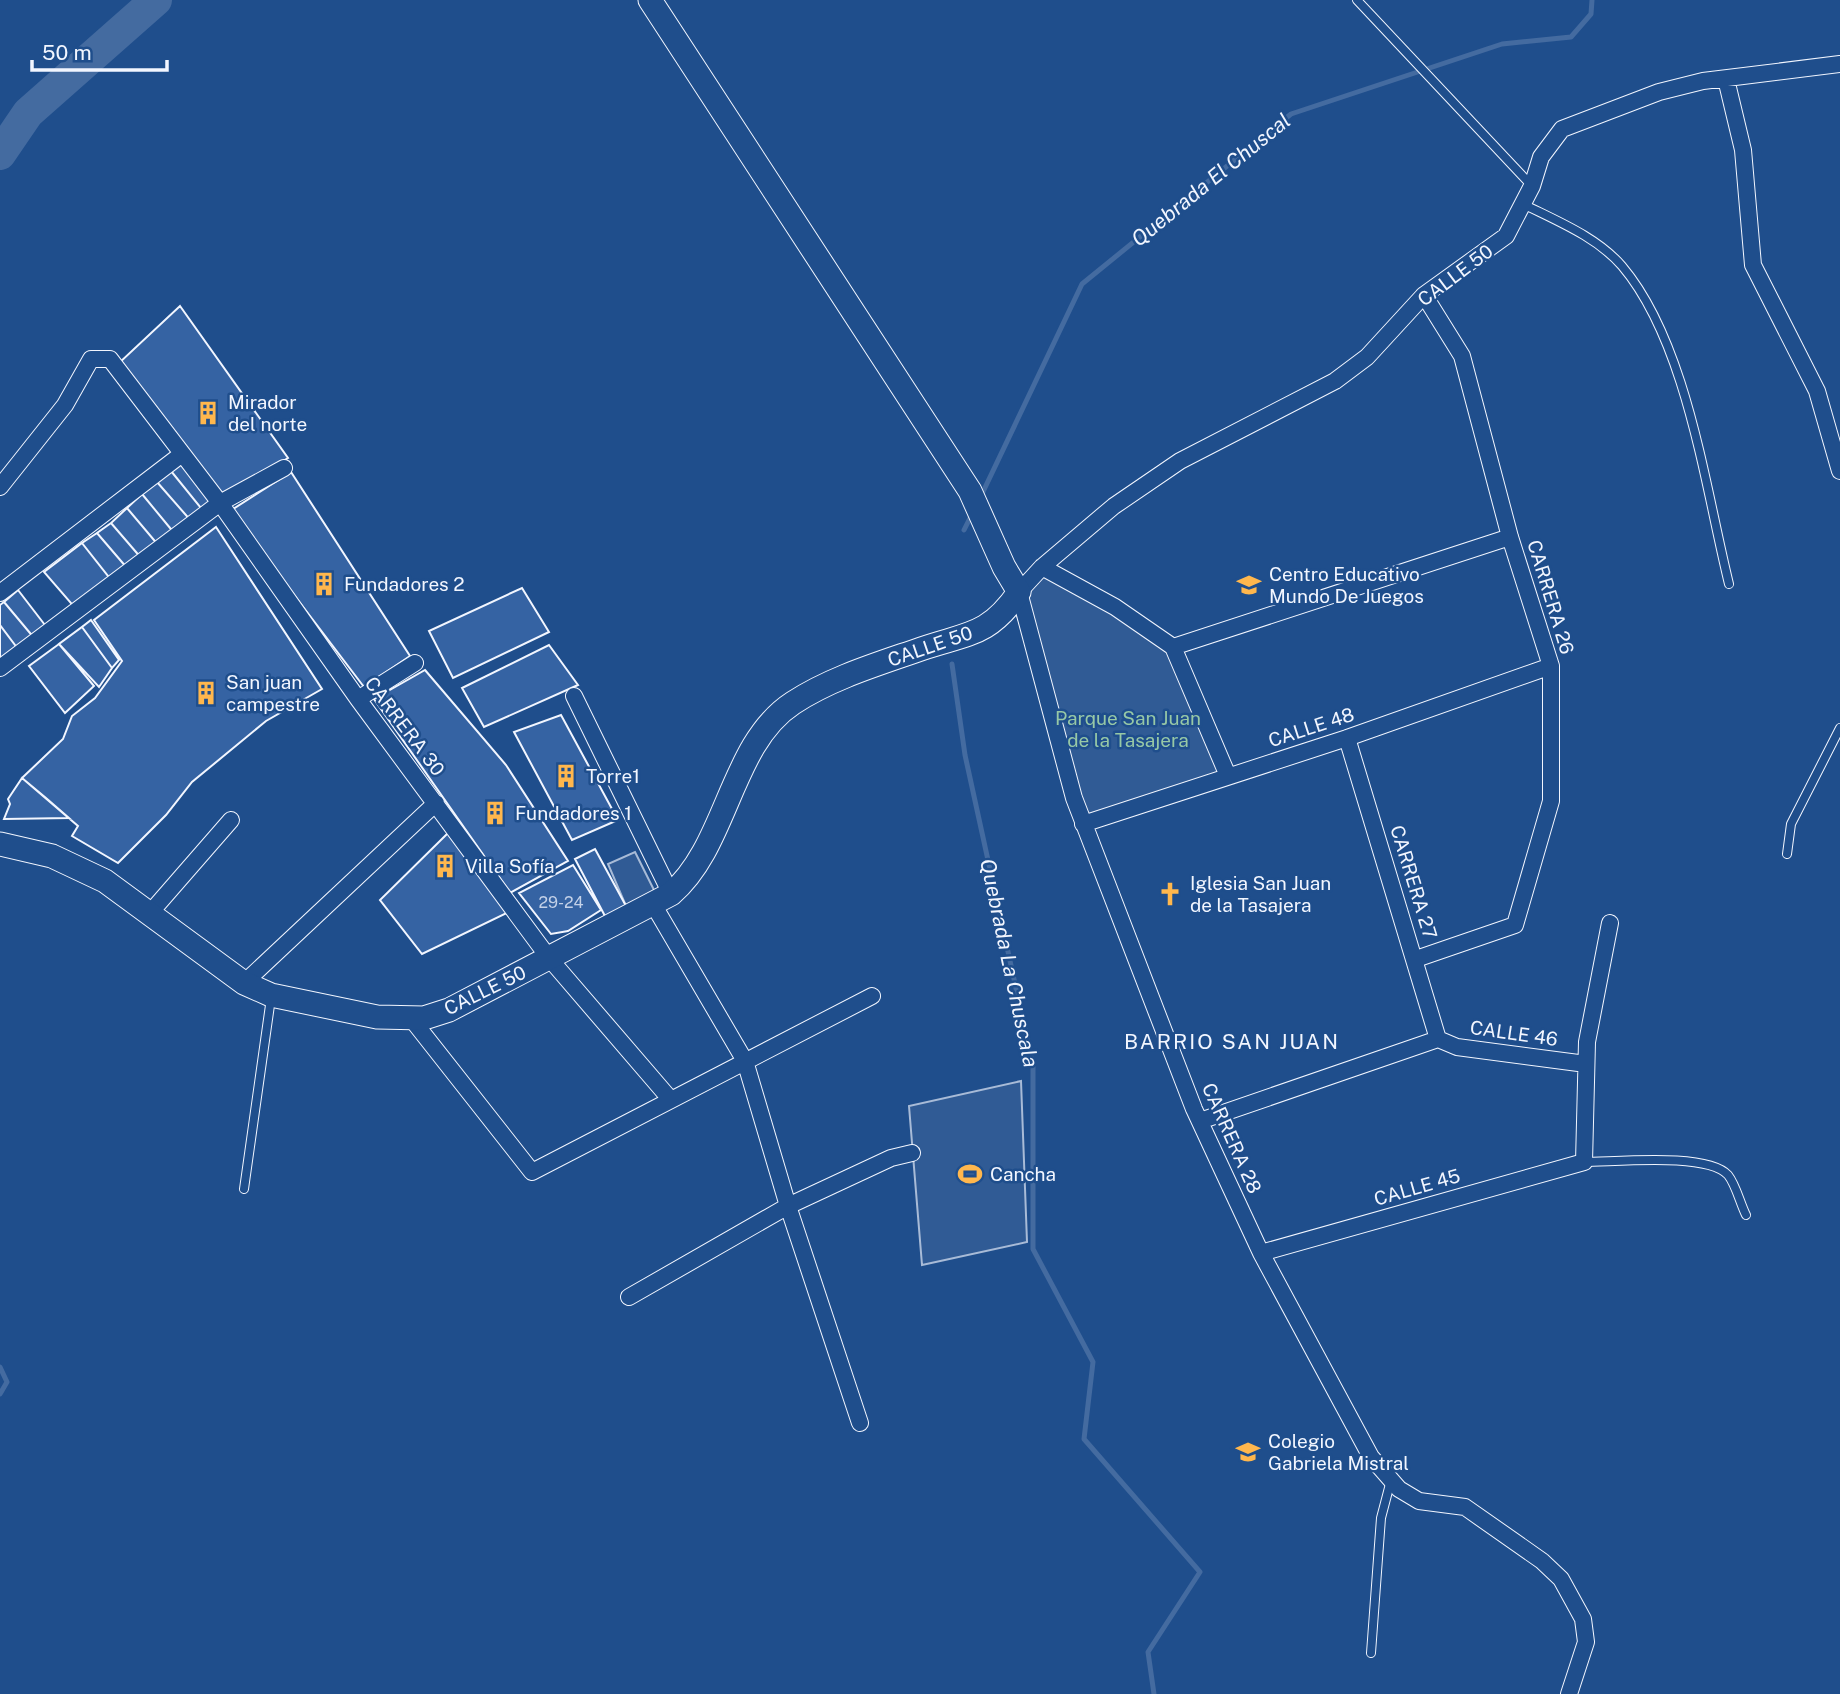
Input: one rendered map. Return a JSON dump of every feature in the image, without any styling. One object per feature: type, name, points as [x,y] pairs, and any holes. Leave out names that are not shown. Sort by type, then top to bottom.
[{"type":"street","points":[[655,8],[971,491],[1004,567],[1019,592]]},
{"type":"street","name":"CALLE 50","points":[[0,844],[52,856],[105,881],[244,983],[271,995],[377,1017],[424,1018],[449,1010],[662,899],[683,884],[706,846],[752,750],[773,720],[793,703],[841,679],[925,648],[969,636],[1005,612],[1042,567],[1114,506],[1180,461],[1335,381],[1367,357],[1424,295],[1506,236],[1532,186],[1541,157],[1562,129],[1659,93],[1726,79],[1840,64]]},
{"type":"street","points":[[1726,79],[1743,150],[1753,265],[1817,391],[1840,471]]},
{"type":"street","name":"CARRERA 26","points":[[1416,959],[1515,925],[1551,802],[1551,666],[1510,537],[1462,356],[1424,295]]},
{"type":"street","name":"CARRERA 30","points":[[0,487],[65,405],[92,359],[110,359],[220,503],[358,699],[549,958],[671,1100]]},
{"type":"street","points":[[0,593],[182,454]]},
{"type":"street","points":[[0,668],[220,503],[284,468]]},
{"type":"street","points":[[1173,647],[1510,537]]},
{"type":"street","points":[[1042,567],[1115,607],[1173,647],[1228,776]]},
{"type":"street","name":"CARRERA 28","points":[[1019,592],[1083,824],[1199,1121],[1261,1253],[1371,1457],[1399,1489],[1419,1501],[1465,1507],[1542,1561],[1561,1579],[1583,1619],[1586,1642],[1569,1694]]},
{"type":"street","points":[[358,699],[415,663]]},
{"type":"street","name":"CALLE 48","points":[[1083,824],[1347,738],[1551,666]]},
{"type":"street","points":[[574,696],[662,899],[745,1061],[788,1206],[860,1423]]},
{"type":"street","name":"CARRERA 27","points":[[1347,738],[1438,1039]]},
{"type":"street","points":[[244,983],[436,803]]},
{"type":"street","points":[[150,913],[230,820]]},
{"type":"street","points":[[1584,1162],[1586,1064],[1610,923]]},
{"type":"street","points":[[410,1017],[532,1172],[872,996]]},
{"type":"street","points":[[1199,1121],[1438,1039]]},
{"type":"street","name":"CALLE 46","points":[[1438,1039],[1457,1046],[1586,1064]]},
{"type":"street","points":[[629,1297],[788,1206],[891,1158],[912,1153]]},
{"type":"street","name":"CALLE 45","points":[[1261,1253],[1584,1162]]},
{"type":"lane","points":[[1357,0],[1532,186]]},
{"type":"lane","points":[[1523,204],[1579,232],[1621,265],[1656,315],[1683,389],[1729,584]]},
{"type":"lane","points":[[1787,854],[1791,824],[1840,728]]},
{"type":"lane","points":[[244,1189],[271,995]]},
{"type":"lane","points":[[1584,1162],[1690,1161],[1708,1164],[1727,1175],[1746,1215]]},
{"type":"lane","points":[[1371,1653],[1381,1518],[1391,1480]]},
{"type":"shaded area","name":"Parque San Juan de la Tasajera","points":[[1042,567],[1171,648],[1225,776],[1084,823],[1013,603]]},
{"type":"shaded area","points":[[635,852],[655,892],[626,906],[608,864]]},
{"type":"shaded area","name":"Cancha","points":[[1021,1081],[1027,1242],[922,1265],[909,1106]]},
{"type":"building","name":"Mirador del norte","points":[[180,306],[288,458],[223,498],[119,363]]},
{"type":"building","points":[[182,462],[213,505],[205,513],[171,471]]},
{"type":"building","points":[[171,471],[205,513],[192,522],[157,482]]},
{"type":"building","name":"Fundadores 2","points":[[291,472],[410,656],[364,687],[230,511]]},
{"type":"building","points":[[157,482],[192,522],[175,534],[142,494]]},
{"type":"building","points":[[142,494],[175,534],[159,546],[127,508]]},
{"type":"building","points":[[127,508],[159,546],[142,559],[111,523]]},
{"type":"building","points":[[111,523],[142,559],[127,568],[97,533]]},
{"type":"building","name":"San juan campestre","points":[[216,527],[322,689],[266,721],[192,782],[166,815],[118,863],[72,836],[78,826],[22,778],[63,739],[72,716],[95,698],[122,661],[94,620]]},
{"type":"building","points":[[97,533],[127,568],[112,581],[82,543]]},
{"type":"building","points":[[82,543],[112,581],[76,609],[44,572]]},
{"type":"building","points":[[522,588],[549,632],[453,678],[429,631]]},
{"type":"building","points":[[18,590],[48,629],[35,639],[4,602]]},
{"type":"building","points":[[4,602],[35,639],[18,649],[0,625],[0,605]]},
{"type":"building","points":[[91,620],[119,660],[112,668],[82,627]]},
{"type":"building","points":[[0,625],[18,649],[0,662]]},
{"type":"building","points":[[82,627],[112,668],[99,687],[59,644]]},
{"type":"building","points":[[59,644],[94,686],[65,713],[29,666]]},
{"type":"building","points":[[549,645],[578,685],[484,727],[462,688]]},
{"type":"building","name":"Fundadores 1","points":[[425,670],[506,765],[568,861],[510,893],[374,699]]},
{"type":"building","name":"Torre1","points":[[561,715],[618,820],[572,840],[514,732]]},
{"type":"building","points":[[22,778],[69,818],[4,819],[10,804],[8,799]]},
{"type":"building","name":"Villa Sofía","points":[[448,833],[513,910],[422,954],[380,900]]},
{"type":"building","points":[[595,849],[626,906],[606,918],[575,859]]},
{"type":"building","points":[[573,865],[601,910],[568,931],[551,934],[519,893]]},
{"type":"waterway","points":[[0,154],[28,113],[156,0]]},
{"type":"waterway","name":"Quebrada El Chuscal","points":[[981,496],[1082,284],[1291,114],[1502,44],[1571,37],[1591,14],[1592,0]]},
{"type":"waterway","name":"Quebrada El Chuscal","points":[[964,530],[972,514]]},
{"type":"waterway","name":"Quebrada La Chuscala","points":[[952,664],[965,755],[1033,1066],[1033,1249],[1093,1362],[1084,1439],[1200,1572],[1148,1652],[1154,1694]]},
{"type":"waterway","points":[[0,1367],[7,1382],[0,1394]]},
{"type":"place","name":"Mirador del norte","points":[[208,413]]},
{"type":"place","name":"Fundadores 2","points":[[324,584]]},
{"type":"place","name":"Centro Educativo Mundo De Juegos","points":[[1249,585]]},
{"type":"place","name":"San juan campestre","points":[[206,693]]},
{"type":"place","name":"Torre1","points":[[566,776]]},
{"type":"place","name":"Fundadores 1","points":[[495,813]]},
{"type":"place","name":"Villa Sofía","points":[[445,866]]},
{"type":"place","name":"Iglesia San Juan de la Tasajera","points":[[1170,894]]},
{"type":"place","name":"Cancha","points":[[970,1174]]},
{"type":"place","name":"Colegio Gabriela Mistral","points":[[1248,1452]]},
{"type":"district","name":"BARRIO SAN JUAN","points":[[1232,1042]]}]
